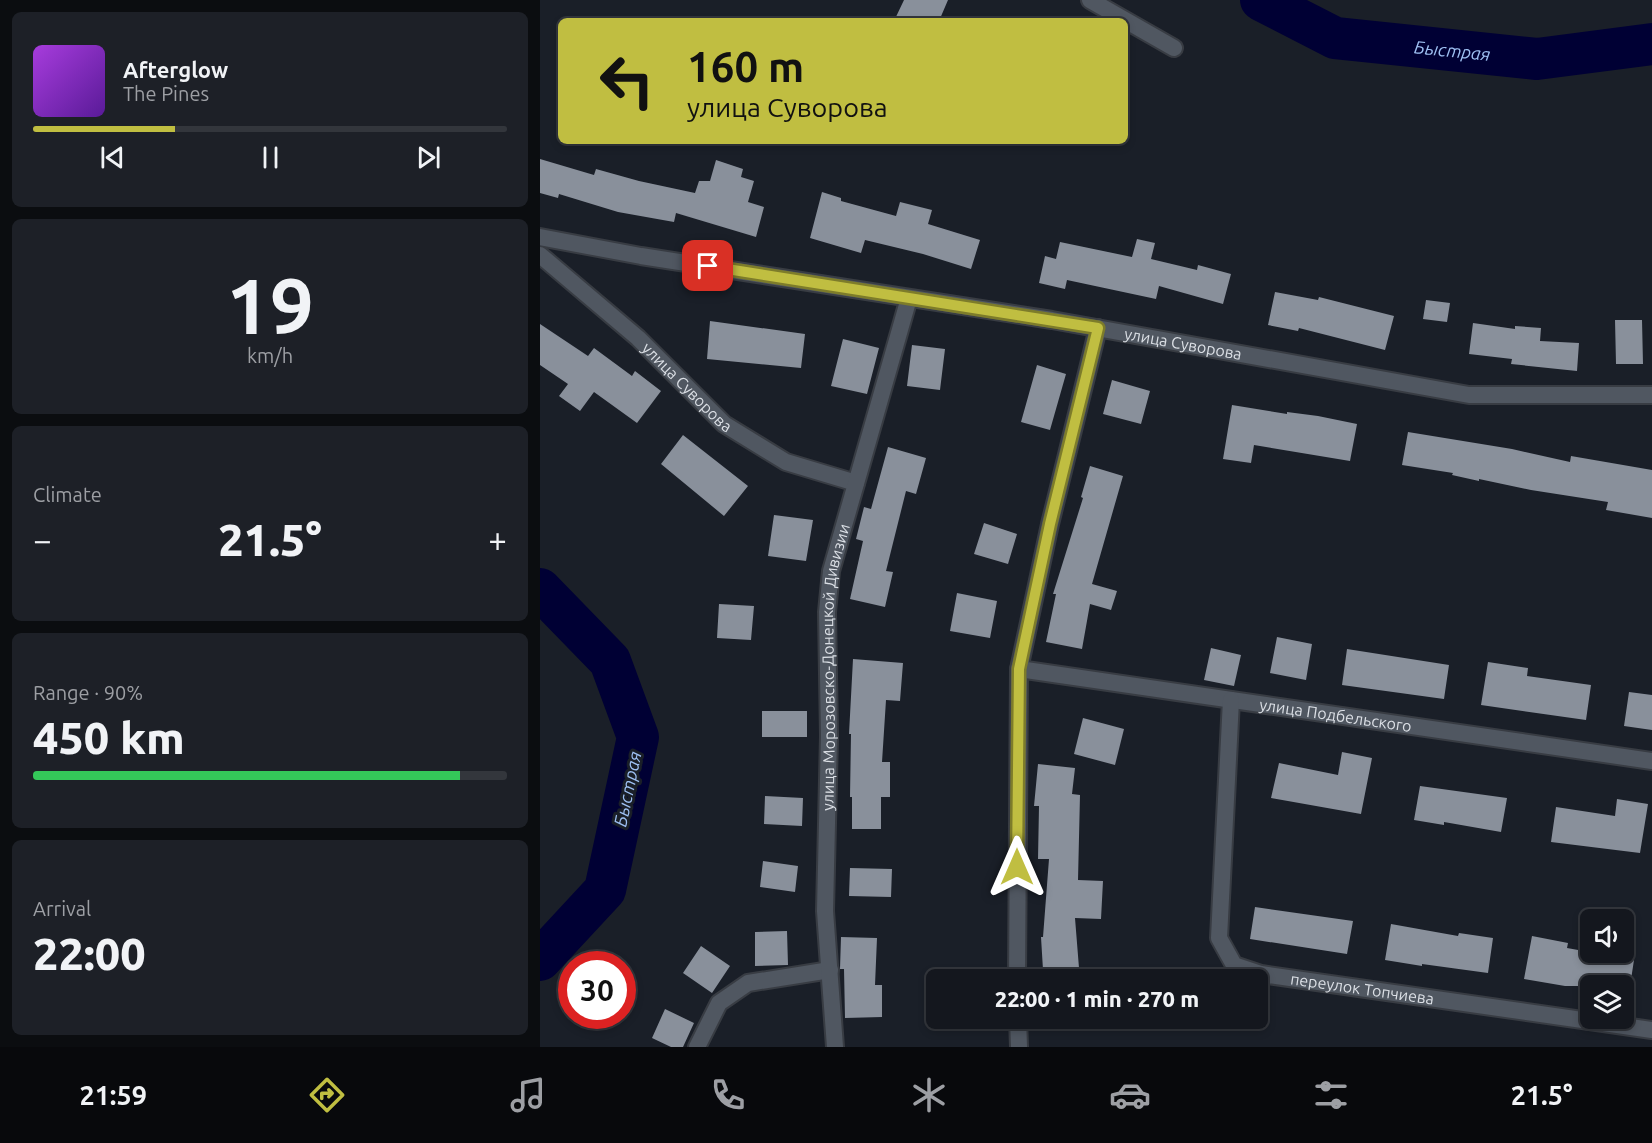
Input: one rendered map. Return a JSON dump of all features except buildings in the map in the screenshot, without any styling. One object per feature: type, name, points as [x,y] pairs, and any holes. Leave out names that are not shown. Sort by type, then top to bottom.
[{"type":"street","points":[[1090,0],[1122,18]]},
{"type":"street","points":[[1128,22],[1174,48]]},
{"type":"street","name":"улица Суворова","points":[[540,237],[1098,328],[1469,395],[1652,395]]},
{"type":"street","name":"улица Суворова","points":[[540,255],[638,338],[724,424],[786,462],[856,483]]},
{"type":"street","name":"улица Морозовско-Донецкой Дивизии","points":[[835,1047],[825,911],[829,736],[827,612],[831,571],[909,298]]},
{"type":"street","points":[[1017,969],[1019,669],[1050,524],[1098,328]]},
{"type":"street","name":"улица Подбельского","points":[[1019,669],[1652,761]]},
{"type":"street","name":"переулок Топчиева","points":[[1231,700],[1219,938],[1234,965],[1261,974],[1652,1030]]},
{"type":"street","points":[[697,1047],[719,1003],[748,983],[830,970]]},
{"type":"street","points":[[1018,1029],[1019,1047]]},
{"type":"waterway","name":"Быстрая","points":[[1261,0],[1335,38],[1537,59],[1652,44]]},
{"type":"waterway","name":"Быстрая","points":[[540,589],[610,661],[638,737],[605,890],[540,960]]},
{"type":"route","points":[[708,266],[1098,328],[1050,524],[1019,669],[1017,867]]}]
